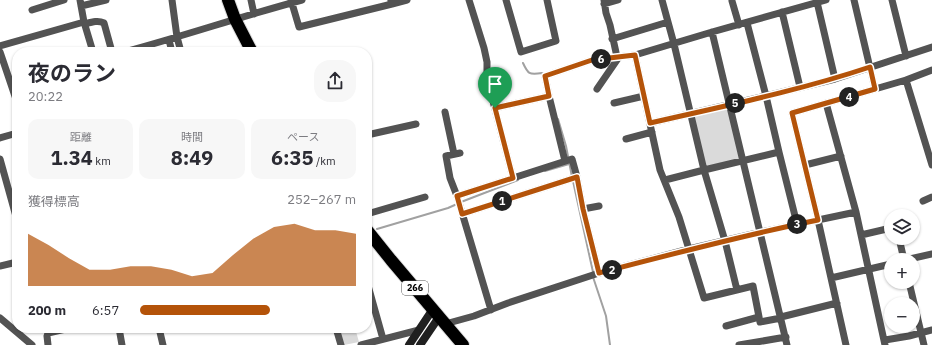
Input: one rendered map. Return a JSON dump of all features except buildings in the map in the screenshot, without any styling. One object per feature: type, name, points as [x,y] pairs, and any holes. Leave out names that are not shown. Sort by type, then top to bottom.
[{"type":"highway","points":[[228,0],[235,19],[249,47]]},
{"type":"highway","name":"266","points":[[372,238],[463,345]]},
{"type":"street","points":[[32,10],[64,0]]},
{"type":"street","points":[[92,47],[80,3],[106,0]]},
{"type":"street","points":[[172,0],[180,47]]},
{"type":"street","points":[[251,0],[254,14]]},
{"type":"street","points":[[143,47],[254,14],[291,1],[302,0]]},
{"type":"street","points":[[291,1],[299,27],[391,2],[408,0]]},
{"type":"street","points":[[469,0],[484,48],[487,78],[513,178]]},
{"type":"street","points":[[506,0],[522,52],[556,41],[547,0]]},
{"type":"street","points":[[618,0],[604,2],[618,57]]},
{"type":"street","points":[[662,0],[704,170],[737,290]]},
{"type":"street","points":[[565,161],[545,76],[592,60],[635,55],[826,0]]},
{"type":"street","points":[[854,0],[875,89]]},
{"type":"street","points":[[892,0],[906,56]]},
{"type":"street","points":[[732,1],[739,25]]},
{"type":"street","points":[[817,2],[835,78]]},
{"type":"street","points":[[782,12],[800,87]]},
{"type":"street","points":[[0,46],[85,23],[100,21],[104,23],[111,47]]},
{"type":"street","points":[[612,38],[668,22]]},
{"type":"street","points":[[747,23],[797,224]]},
{"type":"street","points":[[712,32],[788,345]]},
{"type":"street","points":[[169,40],[171,47]]},
{"type":"street","points":[[650,123],[730,105],[835,78],[932,47]]},
{"type":"street","points":[[0,52],[12,87]]},
{"type":"street","points":[[635,55],[660,170],[679,217],[704,298],[753,286],[760,322],[837,303]]},
{"type":"street","points":[[597,89],[618,57]]},
{"type":"street","points":[[846,345],[792,113],[906,80],[932,70]]},
{"type":"street","points":[[906,80],[932,165]]},
{"type":"street","points":[[495,108],[549,96]]},
{"type":"street","points":[[614,103],[644,96]]},
{"type":"street","points":[[826,103],[856,212],[885,343],[932,330]]},
{"type":"street","points":[[445,112],[457,154],[446,156],[450,178],[457,196],[492,310]]},
{"type":"street","points":[[372,135],[416,124]]},
{"type":"street","points":[[626,139],[652,132]]},
{"type":"street","points":[[0,138],[12,134]]},
{"type":"street","points":[[665,180],[779,152]]},
{"type":"street","points":[[805,165],[841,156]]},
{"type":"street","points":[[0,159],[12,202]]},
{"type":"street","points":[[457,196],[572,159],[599,273]]},
{"type":"street","points":[[462,214],[577,177]]},
{"type":"street","points":[[372,213],[425,197]]},
{"type":"street","points":[[923,201],[932,197]]},
{"type":"street","points":[[583,209],[599,206]]},
{"type":"street","points":[[409,345],[420,330],[439,317],[492,310],[508,303],[599,273],[689,249],[856,212]]},
{"type":"street","points":[[860,235],[884,230]]},
{"type":"street","points":[[920,257],[932,254]]},
{"type":"street","points":[[0,266],[12,263]]},
{"type":"street","points":[[831,278],[884,266]]},
{"type":"street","points":[[911,289],[924,345]]},
{"type":"street","points":[[372,300],[383,339]]},
{"type":"street","points":[[420,345],[439,317]]},
{"type":"street","points":[[726,326],[759,317]]},
{"type":"street","points":[[0,318],[4,326]]},
{"type":"street","points":[[361,345],[420,330]]},
{"type":"street","points":[[14,333],[32,345]]},
{"type":"street","points":[[48,333],[48,345]]},
{"type":"street","points":[[121,333],[122,345]]},
{"type":"street","points":[[160,333],[163,345]]},
{"type":"street","points":[[337,333],[341,345]]},
{"type":"street","points":[[739,345],[786,337]]},
{"type":"shaded area","points":[[728,108],[740,160],[705,168],[692,115]]},
{"type":"shaded area","points":[[340,333],[356,333],[359,342],[344,345]]},
{"type":"waterway","points":[[523,63],[528,72],[532,74],[542,73],[545,75]]},
{"type":"waterway","points":[[558,119],[566,146],[572,177]]},
{"type":"waterway","points":[[545,171],[569,164]]},
{"type":"waterway","points":[[461,202],[518,180]]},
{"type":"waterway","points":[[573,181],[593,272]]},
{"type":"waterway","points":[[377,229],[457,204]]},
{"type":"waterway","points":[[593,277],[606,316],[610,345]]},
{"type":"route","points":[[635,55],[650,123],[835,78],[870,67],[875,89],[792,113],[818,220],[689,249],[599,273],[583,209],[577,177],[462,214],[457,196],[513,178],[495,108],[549,96],[545,76],[592,60],[635,55]]}]
